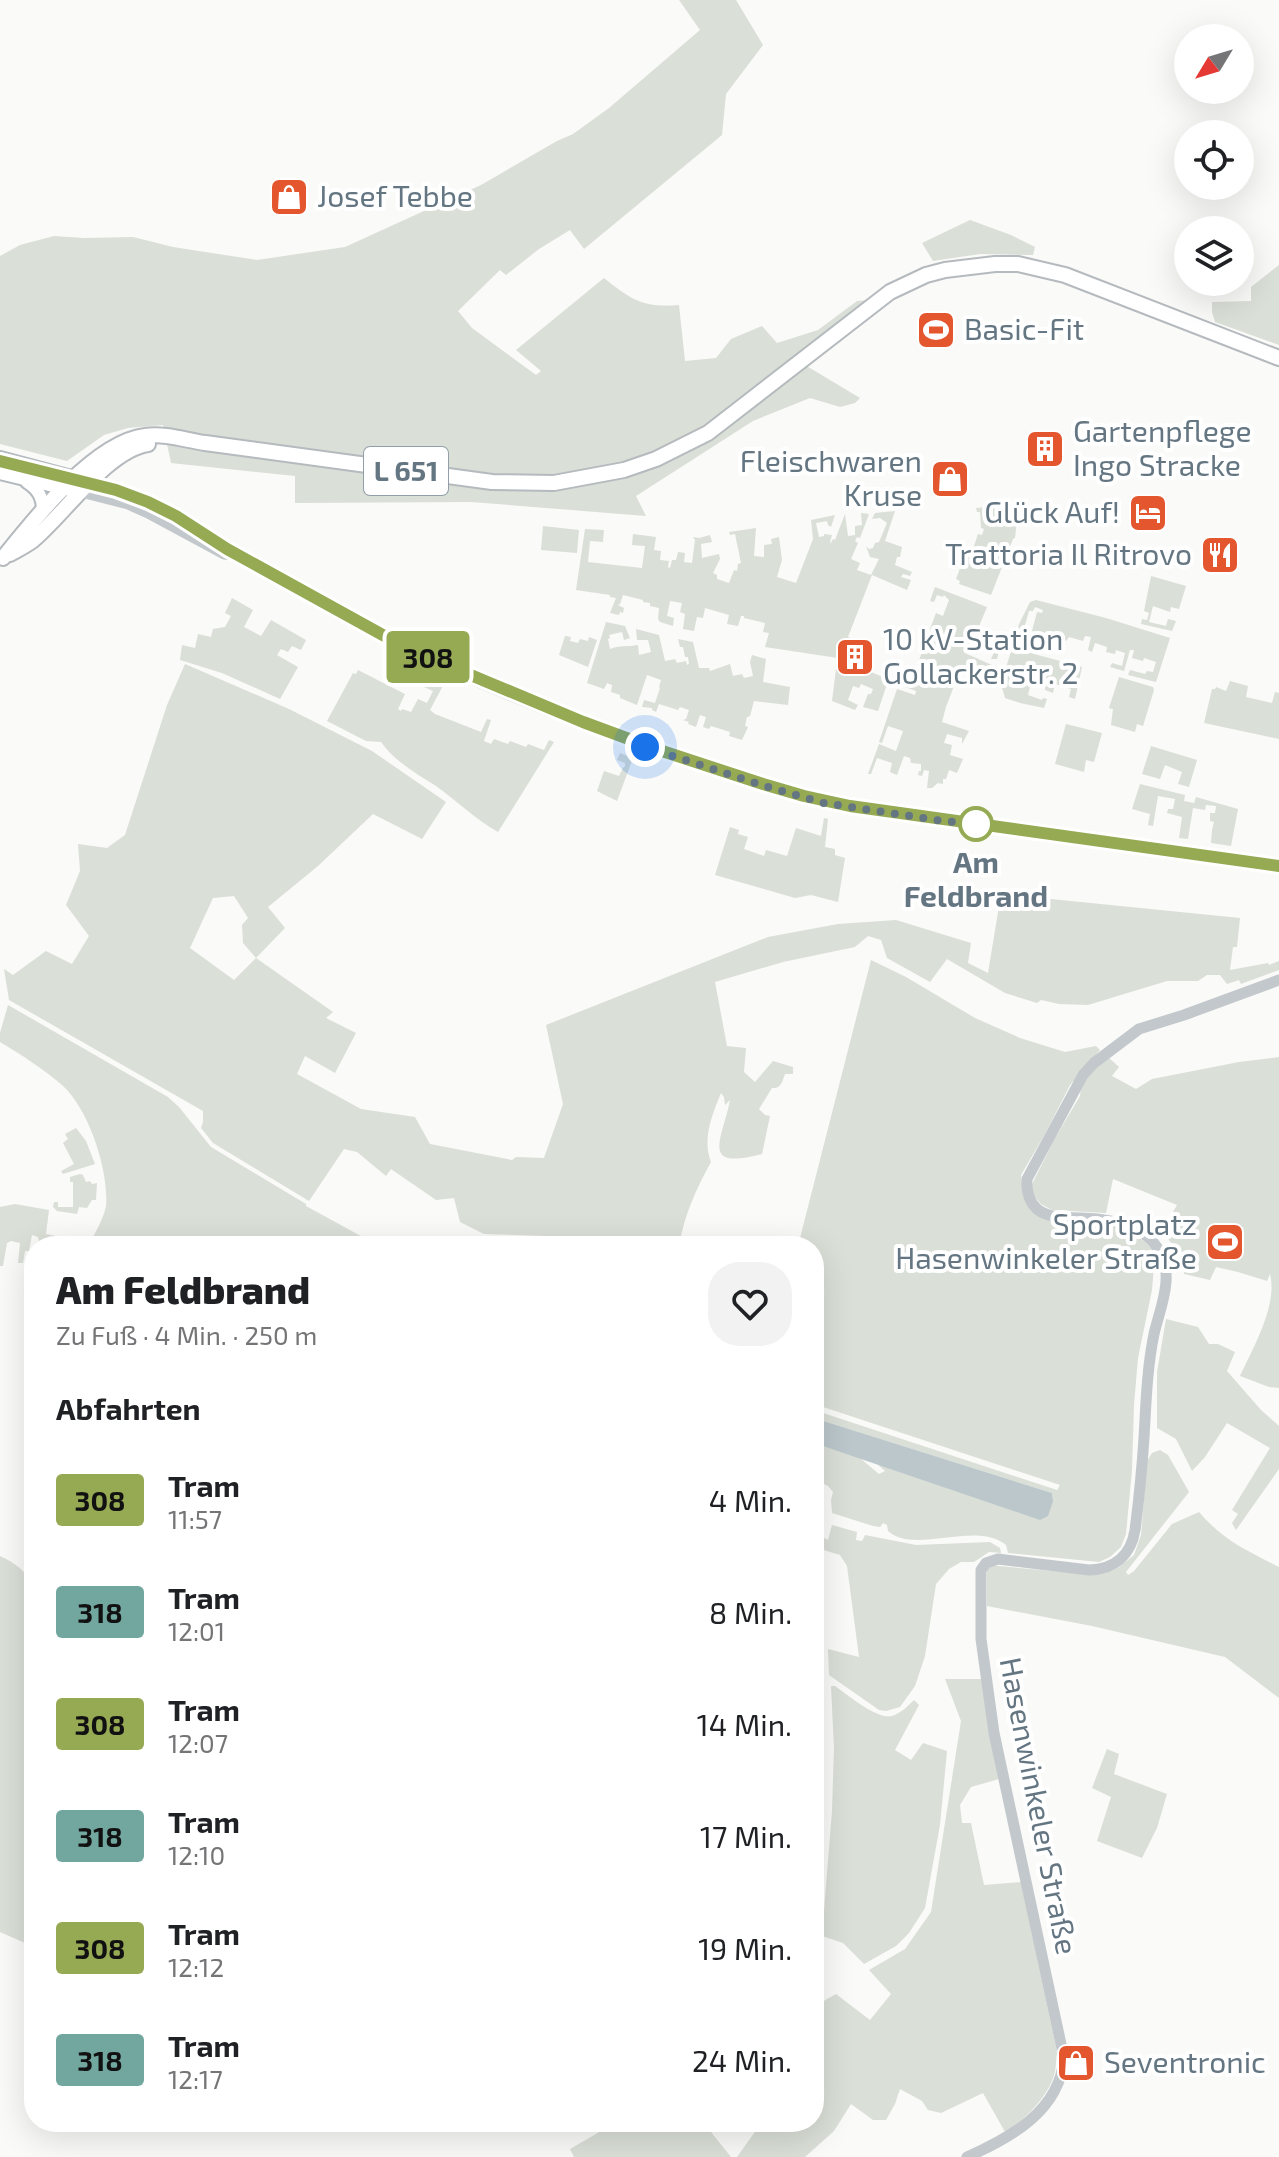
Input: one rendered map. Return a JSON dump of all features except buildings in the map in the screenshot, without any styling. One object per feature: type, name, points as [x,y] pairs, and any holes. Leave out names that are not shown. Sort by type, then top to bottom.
[{"type":"main road","name":"L 651","points":[[2,558],[28,544],[78,485],[96,458],[113,446],[134,438],[156,435],[492,482],[554,483],[624,470],[656,459],[708,433],[890,292],[945,270],[1018,264],[1065,275],[1279,358]]},
{"type":"main road","name":"L 651","points":[[2,558],[43,511],[123,454],[141,445],[188,441]]},
{"type":"main road","points":[[0,458],[78,485]]},
{"type":"main road","points":[[0,473],[78,485]]},
{"type":"main road","points":[[21,478],[41,495],[43,511]]},
{"type":"street","points":[[78,485],[172,520],[231,549],[235,555],[367,628],[469,677],[645,747],[783,792],[854,808],[1279,868]]},
{"type":"street","name":"Hasenwinkeler Straße","points":[[967,2157],[1018,2131],[1034,2119],[1060,2081],[1064,2058],[994,1733],[981,1639],[981,1570],[986,1563],[998,1559],[1089,1570],[1104,1569],[1125,1556],[1133,1542],[1135,1530],[1150,1360],[1166,1283],[1165,1262],[1148,1238],[1121,1223],[1043,1213],[1030,1199],[1027,1179],[1083,1075],[1129,1034],[1279,980]]},
{"type":"shaded area","points":[[679,0],[736,0],[763,45],[726,94],[722,135],[584,249],[570,230],[506,275],[500,270],[458,311],[472,328],[536,375],[541,371],[516,350],[604,278],[638,301],[679,305],[685,361],[716,358],[731,339],[762,326],[777,343],[818,330],[857,301],[870,300],[797,355],[805,365],[860,398],[855,403],[840,407],[810,398],[753,421],[636,496],[646,516],[471,502],[295,503],[295,476],[171,463],[163,425],[128,428],[104,435],[67,461],[0,444],[0,256],[20,245],[54,236],[133,237],[173,247],[257,260],[345,247],[481,185],[573,134],[609,108],[700,30]]},
{"type":"shaded area","points":[[970,220],[1035,247],[1033,255],[980,254],[933,261],[922,243]]},
{"type":"shaded area","points":[[1279,265],[1279,345],[1215,322],[1212,302],[1251,301],[1254,285]]},
{"type":"shaded area","points":[[1017,503],[1015,538],[991,595],[959,584],[960,581],[956,579],[965,555],[973,558],[978,534],[982,535],[984,529],[981,528],[980,512],[976,508],[1000,506],[1000,524],[1013,524]]},
{"type":"shaded area","points":[[895,511],[885,541],[902,547],[895,565],[912,572],[910,576],[903,574],[901,577],[911,580],[907,590],[872,575],[848,637],[858,641],[851,660],[765,647],[769,633],[763,632],[765,623],[744,616],[741,616],[738,626],[727,624],[729,615],[705,608],[703,618],[697,617],[694,631],[683,629],[685,614],[680,612],[682,603],[670,601],[667,616],[674,618],[673,626],[660,622],[659,608],[643,600],[623,595],[618,605],[624,608],[623,613],[619,615],[610,613],[616,598],[576,590],[585,529],[604,530],[603,542],[590,541],[588,562],[642,568],[645,546],[632,545],[633,534],[656,537],[654,550],[661,551],[660,560],[669,561],[670,568],[678,552],[685,553],[684,562],[692,563],[693,537],[710,535],[712,542],[701,544],[702,558],[719,554],[720,559],[713,573],[717,579],[729,583],[734,570],[737,571],[741,563],[735,534],[730,535],[729,532],[756,528],[754,556],[764,557],[764,545],[772,544],[771,539],[779,537],[782,560],[777,577],[796,583],[813,539],[811,520],[835,515],[831,527],[827,521],[816,523],[819,537],[832,535],[831,543],[845,514],[848,536],[855,535],[855,526],[862,525],[861,513],[869,514],[860,538],[857,537],[855,541],[858,543],[851,559],[860,563],[857,570],[871,575],[879,559],[870,557],[866,546],[873,548],[879,542],[887,523],[880,518],[872,519],[875,513]]},
{"type":"shaded area","points":[[543,526],[579,530],[577,553],[541,550]]},
{"type":"shaded area","points":[[1151,576],[1186,586],[1179,609],[1171,607],[1170,612],[1153,606],[1149,622],[1166,626],[1168,619],[1176,621],[1172,631],[1141,624],[1142,619],[1147,620],[1149,613],[1144,611]]},
{"type":"shaded area","points":[[935,587],[987,607],[977,631],[1002,641],[997,659],[991,659],[995,650],[972,644],[967,654],[994,666],[989,683],[982,680],[985,672],[971,666],[967,675],[960,670],[942,722],[969,731],[962,744],[962,738],[947,734],[944,743],[952,745],[950,755],[963,759],[957,773],[949,770],[943,784],[927,788],[929,771],[924,770],[922,776],[918,775],[921,764],[911,763],[910,758],[904,756],[897,775],[890,772],[892,763],[877,758],[871,774],[868,774],[879,744],[896,751],[903,731],[888,726],[882,743],[879,742],[897,689],[915,695],[916,691],[905,687],[907,677],[919,681],[925,663],[919,660],[922,652],[927,654],[937,632],[930,629],[936,613],[943,616],[949,600],[944,595],[937,595],[934,602],[930,601]]},
{"type":"shaded area","points":[[232,598],[253,610],[244,627],[261,636],[271,620],[306,640],[301,650],[292,646],[288,652],[281,649],[277,655],[298,667],[280,699],[222,673],[180,660],[182,645],[195,648],[198,634],[211,637],[213,629],[225,627],[231,616],[225,613]]},
{"type":"shaded area","points":[[1036,600],[1170,638],[1156,682],[1128,675],[1130,670],[1145,674],[1147,671],[1153,672],[1156,662],[1132,658],[1134,650],[1130,650],[1124,671],[1110,667],[1112,663],[1122,666],[1125,653],[1116,650],[1115,654],[1106,652],[1107,647],[1095,643],[1092,652],[1088,650],[1091,637],[1085,636],[1083,641],[1069,637],[1066,641],[1032,631],[1037,612],[1042,613],[1043,610],[1035,607],[1029,611],[1021,639],[1044,649],[1043,652],[1014,643],[1030,602]]},
{"type":"shaded area","points":[[606,622],[625,626],[630,638],[624,640],[622,632],[609,635],[610,649],[638,645],[639,655],[651,652],[648,640],[637,640],[636,629],[659,635],[665,661],[675,659],[677,663],[686,661],[689,664],[678,639],[693,642],[699,668],[709,668],[710,671],[730,664],[733,676],[742,674],[744,678],[753,676],[752,655],[766,659],[763,682],[790,687],[788,705],[754,701],[742,740],[729,736],[730,732],[711,726],[709,729],[703,727],[706,717],[700,715],[696,727],[688,724],[683,720],[689,710],[680,707],[678,710],[659,704],[656,712],[652,708],[642,707],[644,700],[655,703],[661,680],[647,675],[637,705],[611,692],[612,685],[607,683],[604,689],[587,683]]},
{"type":"shaded area","points":[[565,636],[578,643],[580,639],[588,641],[589,637],[597,640],[588,667],[559,655]]},
{"type":"shaded area","points":[[1012,648],[1082,667],[1075,699],[1069,697],[1071,689],[1055,684],[1053,693],[1045,690],[1045,686],[1031,683],[1028,695],[1047,699],[1044,708],[1005,698],[1001,684]]},
{"type":"shaded area","points":[[185,664],[289,709],[372,751],[446,802],[422,839],[373,814],[318,866],[268,907],[285,928],[256,958],[333,1012],[326,1018],[356,1033],[335,1073],[305,1056],[297,1074],[361,1109],[415,1117],[430,1144],[512,1160],[516,1157],[544,1158],[563,1104],[546,1025],[768,937],[838,924],[896,920],[971,943],[968,963],[988,973],[1001,894],[1240,918],[1237,947],[1233,947],[1230,970],[1279,961],[1279,970],[1241,984],[1239,980],[1227,984],[1220,975],[1207,975],[1198,981],[1167,981],[1088,1005],[1041,1000],[1037,1003],[1005,993],[947,959],[930,982],[887,958],[881,940],[868,936],[855,947],[783,962],[715,982],[727,1046],[746,1048],[744,1072],[755,1082],[773,1061],[793,1067],[793,1074],[785,1074],[781,1084],[772,1088],[759,1109],[770,1116],[762,1154],[729,1158],[722,1154],[720,1138],[730,1100],[725,1105],[721,1093],[708,1136],[711,1162],[691,1203],[681,1236],[484,1234],[460,1222],[454,1198],[436,1200],[391,1169],[386,1176],[357,1152],[344,1149],[309,1201],[213,1143],[201,1128],[203,1111],[9,1000],[4,969],[13,975],[46,951],[72,964],[89,936],[66,905],[80,871],[78,844],[107,848],[125,835],[167,705]],"holes":[[[234,896],[248,918],[242,925],[243,943],[256,958],[234,980],[190,948],[213,898]]]},
{"type":"shaded area","points":[[836,669],[871,672],[883,677],[887,684],[878,711],[863,707],[873,689],[861,684],[859,688],[853,686],[848,700],[858,705],[855,710],[832,701]]},
{"type":"shaded area","points":[[358,670],[405,694],[398,709],[401,711],[411,712],[418,699],[427,703],[433,691],[424,687],[434,677],[445,682],[430,710],[481,732],[487,719],[491,720],[484,741],[491,744],[494,739],[508,744],[510,741],[544,750],[549,740],[554,742],[498,832],[406,767],[381,742],[366,741],[327,721],[353,673],[356,674]]},
{"type":"shaded area","points":[[1119,677],[1153,687],[1154,690],[1143,726],[1137,724],[1135,732],[1111,725],[1113,709],[1109,708]]},
{"type":"shaded area","points":[[1230,681],[1248,686],[1246,697],[1272,703],[1275,692],[1279,693],[1279,739],[1204,723],[1212,689],[1216,687],[1226,691]]},
{"type":"shaded area","points":[[1066,724],[1102,733],[1094,762],[1086,760],[1084,772],[1055,764]]},
{"type":"shaded area","points":[[1151,746],[1197,760],[1189,787],[1178,784],[1182,772],[1165,765],[1160,779],[1142,774]]},
{"type":"shaded area","points":[[620,753],[633,758],[617,801],[597,791],[604,771],[619,776],[625,766],[617,760]]},
{"type":"shaded area","points":[[1140,784],[1185,795],[1184,801],[1194,803],[1196,797],[1238,809],[1231,846],[1211,843],[1214,822],[1210,821],[1210,813],[1215,813],[1216,806],[1206,805],[1205,810],[1193,808],[1188,839],[1179,838],[1182,817],[1167,813],[1168,809],[1173,809],[1175,799],[1158,796],[1153,826],[1148,825],[1150,814],[1132,809]]},
{"type":"shaded area","points":[[824,818],[828,819],[825,847],[835,849],[835,855],[845,858],[838,902],[811,895],[795,898],[715,875],[730,827],[748,837],[744,849],[764,856],[766,850],[787,856],[796,828],[821,836]]},
{"type":"shaded area","points":[[871,960],[975,1018],[1020,1038],[1065,1052],[1096,1046],[1100,1050],[1070,1085],[1021,1175],[1027,1204],[1085,1223],[1114,1226],[1145,1242],[1157,1255],[1138,1358],[1132,1470],[1126,1534],[1121,1547],[1099,1562],[1008,1553],[1006,1545],[993,1538],[962,1536],[913,1540],[888,1531],[883,1523],[880,1527],[873,1526],[832,1513],[833,1492],[824,1484],[824,1446],[860,1458],[879,1474],[885,1471],[876,1463],[920,1478],[1053,1501],[1052,1493],[824,1421],[824,1413],[1057,1490],[1060,1485],[824,1407],[824,1236],[801,1236]]},
{"type":"shaded area","points":[[8,1005],[168,1097],[211,1147],[361,1236],[93,1236],[106,1206],[106,1192],[101,1159],[89,1125],[62,1085],[0,1042]]},
{"type":"shaded area","points":[[1108,1057],[1119,1067],[1112,1076],[1136,1089],[1152,1079],[1279,1057],[1279,1388],[1240,1376],[1267,1313],[1272,1286],[1270,1274],[1267,1281],[1216,1267],[1210,1280],[1184,1274],[1185,1261],[1162,1231],[1177,1205],[1113,1179],[1106,1213],[1052,1210],[1033,1195],[1031,1186],[1083,1085]]},
{"type":"shaded area","points":[[76,1128],[86,1141],[95,1164],[63,1174],[61,1171],[74,1164],[63,1143],[68,1139],[65,1134]]},
{"type":"shaded area","points":[[80,1174],[86,1182],[97,1183],[96,1200],[92,1200],[87,1208],[79,1207],[77,1214],[57,1211],[53,1207],[54,1202],[58,1202],[58,1207],[73,1207],[73,1182],[70,1182],[70,1177]]},
{"type":"shaded area","points":[[15,1204],[49,1210],[46,1234],[56,1236],[24,1236],[23,1263],[18,1263],[20,1243],[7,1243],[3,1266],[0,1266],[0,1207]]},
{"type":"shaded area","points":[[1166,1319],[1198,1327],[1209,1344],[1218,1344],[1235,1352],[1227,1371],[1279,1426],[1279,1469],[1236,1530],[1232,1523],[1238,1514],[1232,1510],[1270,1448],[1227,1423],[1192,1471],[1176,1439],[1157,1428],[1157,1372]]},
{"type":"shaded area","points":[[824,1421],[1052,1493],[1048,1516],[1040,1520],[824,1446]]},
{"type":"shaded area","points":[[1160,1450],[1168,1455],[1189,1492],[1126,1572],[1128,1575],[1134,1571],[1172,1524],[1199,1512],[1227,1538],[1279,1567],[1279,1698],[1225,1657],[1092,1626],[987,1606],[987,1565],[1097,1575],[1118,1568],[1134,1555],[1141,1535],[1147,1461],[1152,1453]]},
{"type":"shaded area","points":[[832,1525],[857,1532],[856,1540],[862,1541],[865,1535],[916,1545],[990,1542],[1000,1548],[1001,1553],[989,1552],[974,1562],[961,1562],[949,1569],[936,1584],[925,1656],[915,1686],[900,1707],[879,1710],[829,1675],[828,1649],[859,1657],[847,1566],[840,1555],[824,1550],[824,1538],[828,1540]]},
{"type":"shaded area","points":[[0,1556],[24,1572],[24,1943],[0,1932]]},
{"type":"shaded area","points":[[945,1679],[982,1679],[999,1779],[971,1787],[960,1805],[962,1823],[971,1823],[984,1885],[1021,1882],[1057,2052],[1052,2081],[1035,2106],[1005,2132],[983,2093],[941,2113],[928,2110],[922,2101],[900,2089],[886,2120],[873,2120],[851,2104],[834,2131],[805,2157],[737,2157],[755,2132],[824,2132],[824,2001],[836,1994],[870,2020],[891,1994],[869,1970],[905,1949],[931,1912],[961,1721]]},
{"type":"shaded area","points":[[831,1686],[871,1711],[886,1716],[898,1713],[914,1700],[919,1705],[895,1750],[911,1760],[923,1743],[947,1751],[940,1825],[925,1908],[909,1933],[896,1946],[864,1964],[843,1943],[824,1937],[834,1748]]},
{"type":"shaded area","points":[[1107,1749],[1119,1754],[1114,1774],[1167,1794],[1157,1828],[1142,1858],[1097,1841],[1111,1797],[1092,1788]]},
{"type":"shaded area","points":[[599,2132],[711,2132],[731,2157],[574,2157],[570,2149]]},
{"type":"tram line","points":[[0,461],[116,490],[148,502],[390,639],[583,722],[763,784],[850,806],[1279,866]]},
{"type":"tram line","name":"308","points":[[0,461],[145,500],[390,639],[442,663],[623,737],[763,784],[850,806],[1279,866]]},
{"type":"place","name":"Josef Tebbe","points":[[289,197]]},
{"type":"place","name":"Basic-Fit","points":[[936,330]]},
{"type":"place","name":"Gartenpflege Ingo Stracke","points":[[1045,449]]},
{"type":"place","name":"Fleischwaren Kruse","points":[[950,479]]},
{"type":"place","name":"Glück Auf!","points":[[1148,513]]},
{"type":"place","name":"Trattoria Il Ritrovo","points":[[1220,555]]},
{"type":"place","name":"10 kV-Station Gollackerstr. 2","points":[[855,657]]},
{"type":"place","name":"Am Feldbrand","points":[[976,824]]},
{"type":"place","name":"Sportplatz Hasenwinkeler Straße","points":[[1225,1242]]},
{"type":"place","name":"Seventronic","points":[[1076,2063]]},
{"type":"route","points":[[645,747],[824,803],[976,824]]}]
